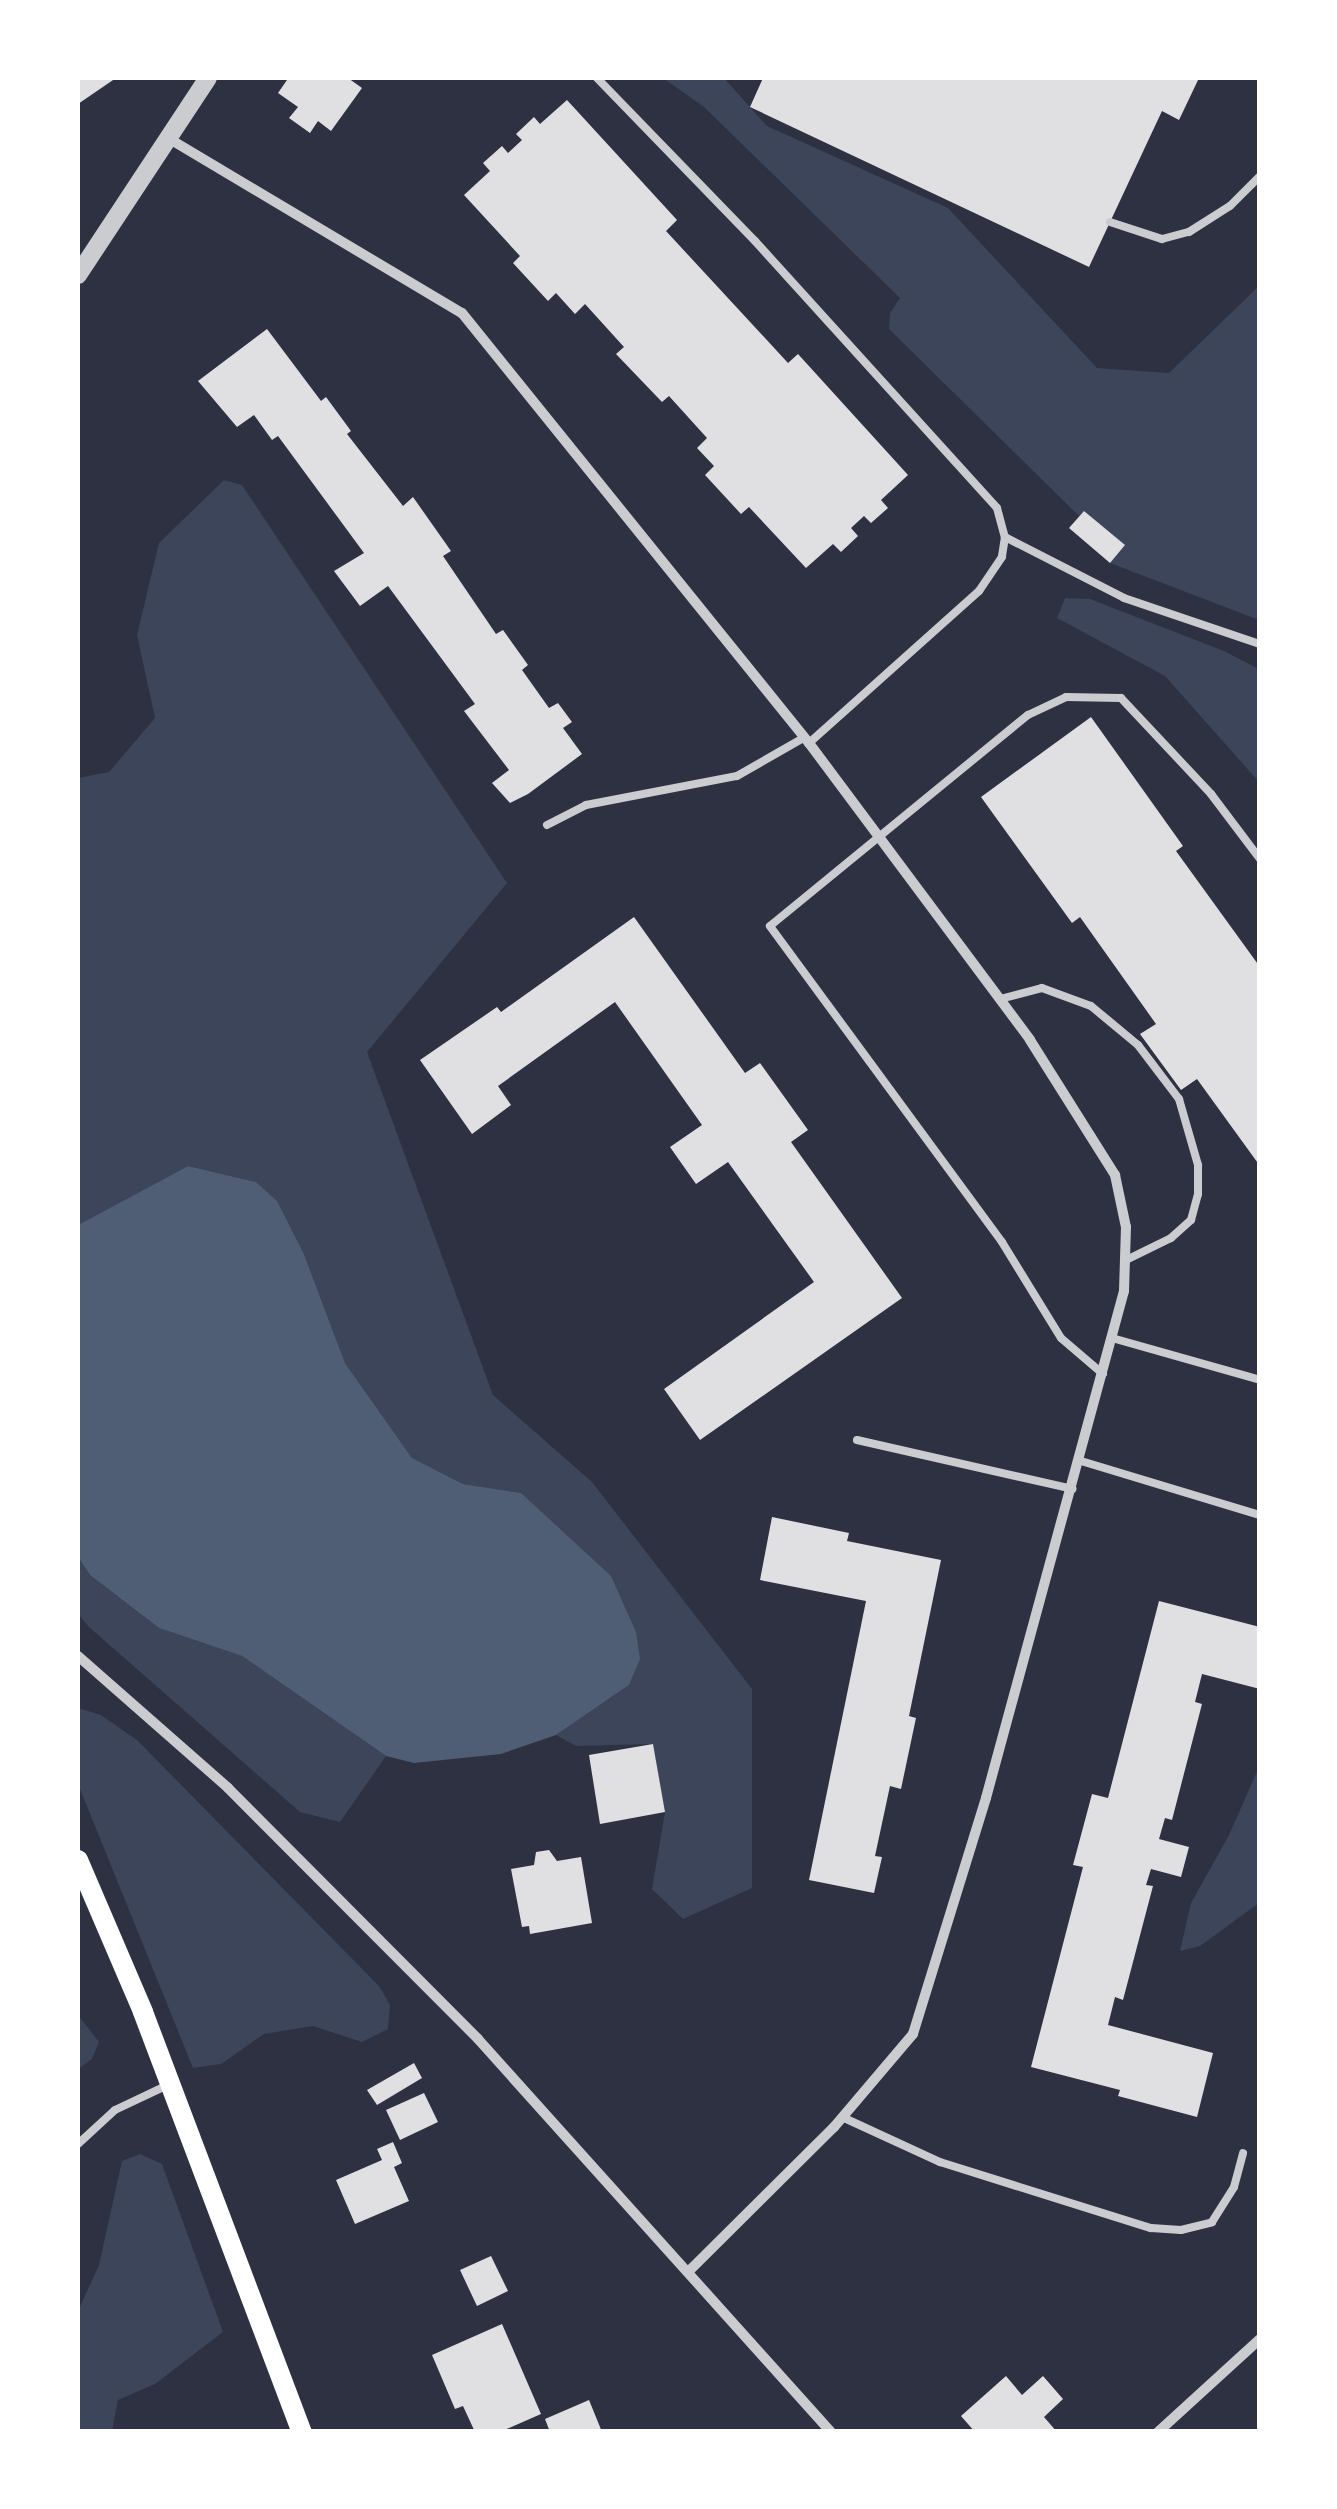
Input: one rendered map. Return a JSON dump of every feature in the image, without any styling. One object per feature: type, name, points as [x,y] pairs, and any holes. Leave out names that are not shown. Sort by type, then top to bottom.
[{"type":"main road","points":[[78,1860],[170,2084],[302,2432]]},
{"type":"street","points":[[78,274],[208,78]]},
{"type":"street","points":[[168,138],[462,312],[807,740],[1000,999],[1115,1176],[1126,1227],[1124,1292],[1081,1461],[914,2034],[842,2118],[689,2271]]},
{"type":"street","points":[[78,1656],[228,1788],[450,2012],[831,2432]]},
{"type":"street","points":[[1158,2432],[1260,2339]]},
{"type":"lane","points":[[547,825],[586,805],[737,776],[807,740],[980,592],[1002,557],[1005,537],[998,508],[755,241],[597,78]]},
{"type":"lane","points":[[1110,222],[1162,238],[1189,232],[1230,206],[1260,176]]},
{"type":"lane","points":[[1005,537],[1124,598],[1260,644]]},
{"type":"lane","points":[[1103,1374],[1061,1338],[1002,1242],[770,926],[1028,715],[1066,696],[1098,694],[1120,698],[1149,723],[1260,859]]},
{"type":"lane","points":[[1000,999],[1042,988],[1092,1006],[1138,1046],[1179,1099],[1198,1165],[1198,1194],[1191,1220],[1171,1238],[1126,1260]]},
{"type":"lane","points":[[1112,1338],[1260,1380]]},
{"type":"lane","points":[[858,1440],[1073,1489]]},
{"type":"lane","points":[[1081,1461],[1260,1516]]},
{"type":"lane","points":[[78,2144],[115,2110],[170,2084]]},
{"type":"lane","points":[[842,2118],[940,2162],[1151,2228],[1181,2230],[1212,2222],[1234,2187],[1243,2153]]},
{"type":"shaded area","points":[[663,78],[724,78],[767,126],[948,208],[1097,368],[1169,373],[1259,286],[1259,620],[1110,563],[1124,545],[1084,511],[1079,516],[889,329],[890,313],[900,298],[704,107]]},
{"type":"shaded area","points":[[224,480],[242,485],[507,883],[367,1052],[493,1395],[592,1482],[752,1689],[752,1888],[683,1919],[652,1889],[665,1812],[653,1744],[576,1746],[556,1735],[629,1685],[521,1493],[463,1484],[412,1458],[345,1363],[304,1254],[276,1201],[256,1182],[188,1166],[78,1225],[78,778],[109,772],[155,718],[137,635],[159,543]]},
{"type":"shaded area","points":[[1065,598],[1090,599],[1224,651],[1259,669],[1259,782],[1165,676],[1057,618]]},
{"type":"shaded area","points":[[188,1166],[256,1182],[277,1201],[304,1254],[345,1363],[412,1458],[463,1484],[521,1493],[611,1576],[636,1632],[640,1659],[629,1685],[556,1735],[501,1754],[414,1763],[386,1756],[242,1656],[159,1628],[90,1575],[78,1557],[78,1225]]},
{"type":"shaded area","points":[[78,1557],[90,1575],[159,1628],[242,1656],[386,1756],[340,1822],[300,1812],[89,1627],[78,1614]]},
{"type":"shaded area","points":[[78,1708],[101,1715],[137,1740],[379,1986],[390,2005],[388,2029],[362,2042],[313,2026],[264,2034],[221,2064],[193,2068],[78,1784]]},
{"type":"shaded area","points":[[1259,1767],[1259,1903],[1200,1946],[1180,1951],[1191,1903],[1229,1835]]},
{"type":"shaded area","points":[[78,2015],[99,2042],[92,2059],[78,2069]]},
{"type":"shaded area","points":[[140,2154],[162,2164],[223,2332],[155,2384],[118,2400],[112,2431],[78,2431],[78,2311],[99,2265],[122,2161]]},
{"type":"building","points":[[78,78],[116,78],[78,104]]},
{"type":"building","points":[[284,78],[348,78],[362,88],[331,131],[318,121],[310,133],[289,118],[298,107],[278,93],[287,80]]},
{"type":"building","points":[[763,78],[1199,78],[1179,120],[1162,111],[1089,267],[750,107]]},
{"type":"building","points":[[567,100],[677,220],[666,231],[788,363],[798,354],[908,475],[881,500],[888,508],[871,523],[864,516],[851,528],[858,536],[841,552],[833,544],[806,568],[749,507],[741,514],[705,475],[714,466],[697,448],[707,438],[669,396],[662,402],[616,354],[624,347],[585,304],[575,314],[556,293],[548,301],[513,263],[520,256],[464,195],[490,171],[483,163],[502,146],[508,153],[522,140],[516,134],[534,117],[540,124]]},
{"type":"building","points":[[267,329],[321,401],[326,397],[351,431],[347,434],[403,506],[413,497],[451,551],[443,556],[496,634],[503,630],[528,665],[522,670],[549,708],[558,703],[572,722],[563,728],[582,754],[528,794],[510,803],[492,783],[509,770],[464,711],[475,704],[388,586],[360,606],[334,571],[364,553],[278,436],[272,440],[254,415],[237,427],[198,381]]},
{"type":"building","points":[[1084,511],[1125,545],[1110,563],[1069,528]]},
{"type":"building","points":[[1091,717],[1183,846],[1176,851],[1260,967],[1260,1166],[1197,1079],[1181,1090],[1140,1034],[1156,1024],[1080,917],[1072,923],[981,797]]},
{"type":"building","points":[[634,917],[745,1073],[760,1063],[808,1130],[791,1142],[902,1298],[700,1440],[664,1389],[814,1282],[728,1162],[696,1184],[670,1147],[702,1125],[615,1002],[498,1086],[511,1105],[472,1134],[420,1060],[497,1007],[501,1012]]},
{"type":"building","points":[[772,1517],[849,1533],[847,1541],[941,1560],[909,1716],[916,1718],[901,1789],[890,1786],[875,1856],[882,1857],[874,1893],[809,1880],[866,1601],[760,1580]]},
{"type":"building","points":[[1159,1601],[1260,1627],[1260,1689],[1202,1674],[1195,1702],[1202,1704],[1172,1820],[1165,1818],[1159,1839],[1189,1847],[1181,1877],[1151,1869],[1146,1885],[1153,1886],[1123,2000],[1115,1997],[1108,2025],[1213,2053],[1197,2117],[1118,2096],[1120,2090],[1031,2067],[1083,1867],[1073,1865],[1092,1794],[1108,1798]]},
{"type":"building","points":[[653,1744],[665,1812],[600,1824],[589,1755]]},
{"type":"building","points":[[549,1850],[557,1861],[581,1857],[592,1923],[530,1934],[529,1926],[522,1927],[511,1869],[534,1865],[536,1852]]},
{"type":"building","points":[[414,2063],[422,2078],[377,2105],[367,2090]]},
{"type":"building","points":[[424,2093],[438,2122],[400,2140],[386,2110]]},
{"type":"building","points":[[393,2142],[402,2163],[394,2167],[409,2201],[355,2224],[336,2180],[382,2160],[377,2149]]},
{"type":"building","points":[[491,2256],[508,2291],[477,2306],[460,2270]]},
{"type":"building","points":[[502,2324],[541,2414],[500,2432],[475,2432],[463,2406],[455,2409],[432,2355]]},
{"type":"building","points":[[1006,2376],[1022,2395],[1043,2376],[1063,2399],[1044,2417],[1057,2432],[975,2432],[961,2416]]},
{"type":"building","points":[[589,2400],[602,2432],[550,2432],[545,2419]]}]
